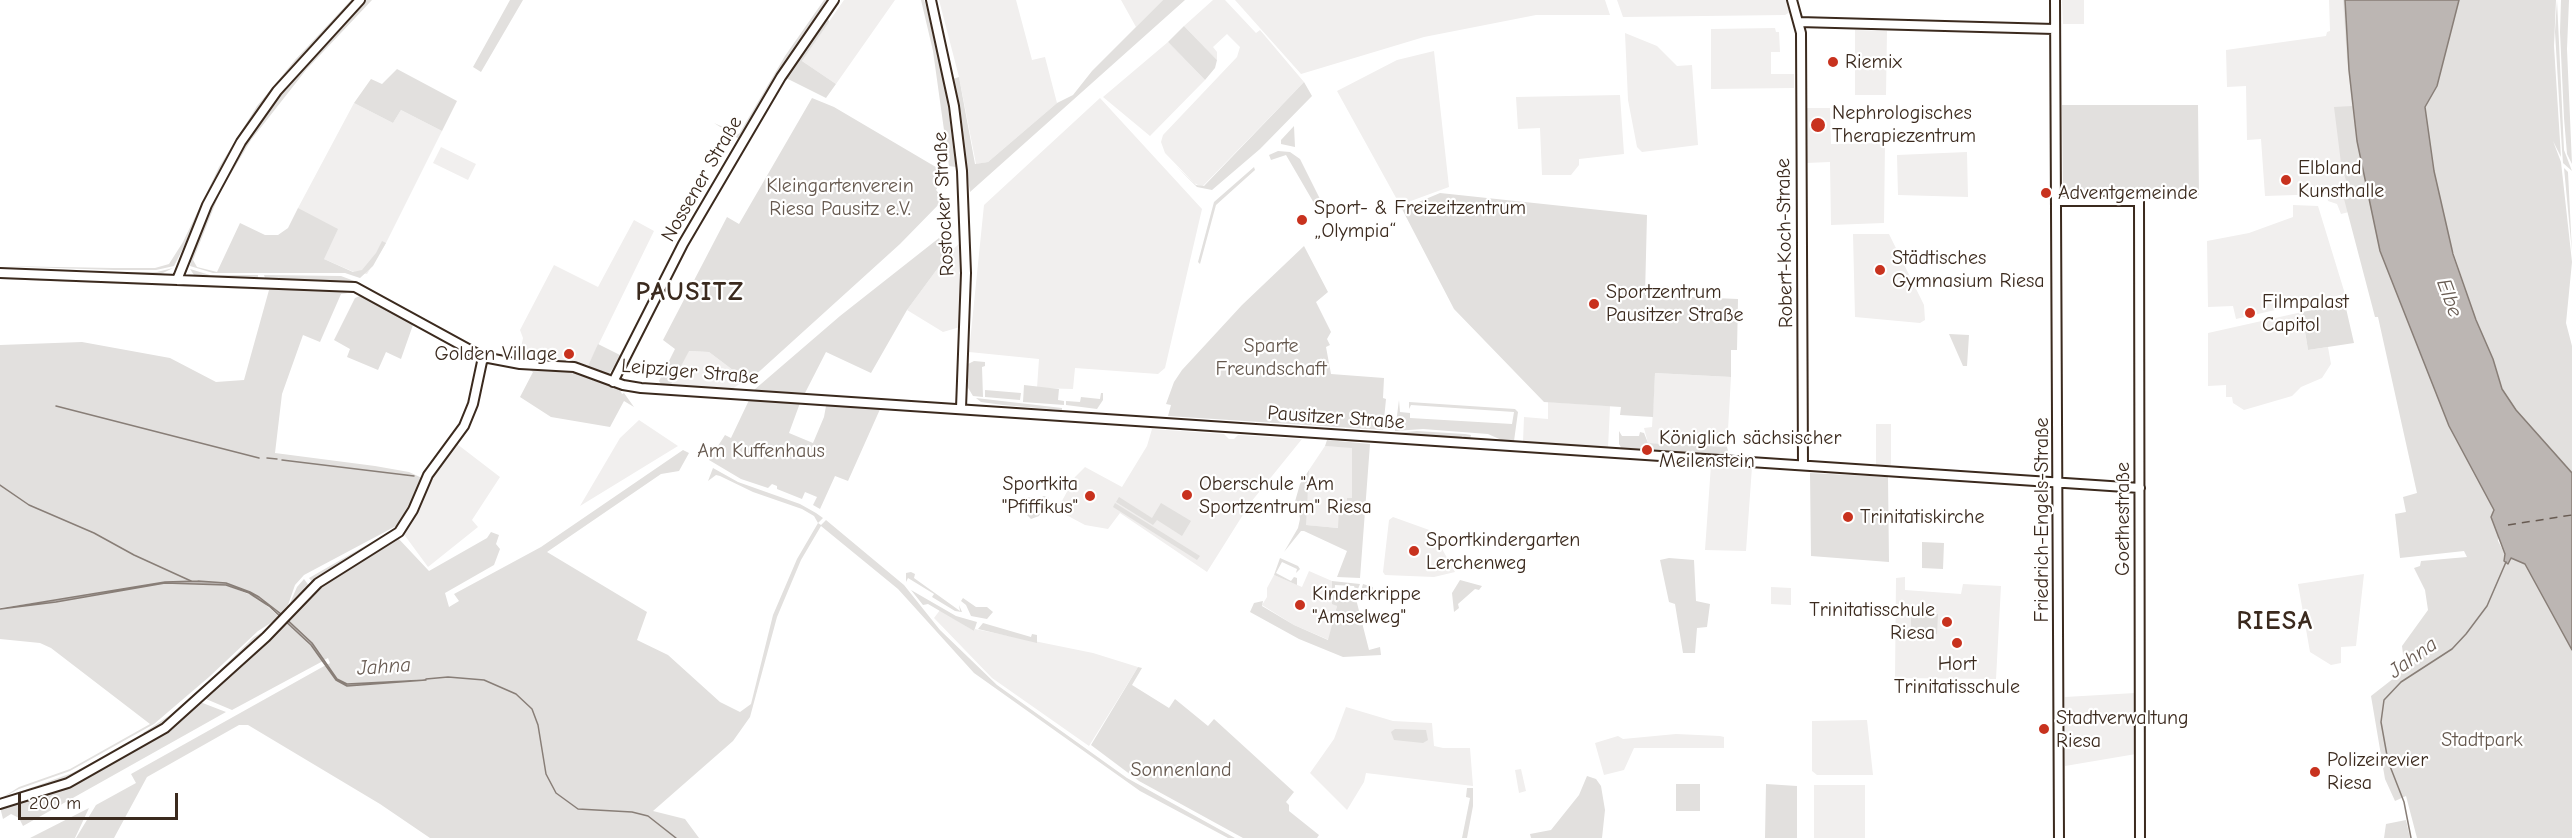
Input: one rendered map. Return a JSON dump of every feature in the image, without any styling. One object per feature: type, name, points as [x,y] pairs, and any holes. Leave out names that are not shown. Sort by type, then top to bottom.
[{"type":"street","points":[[177,280],[207,205],[241,142],[277,91],[360,0]]},
{"type":"street","name":"Nossener Straße","points":[[613,382],[683,244],[781,77],[834,0]]},
{"type":"street","name":"Rostocker Straße","points":[[931,0],[954,106],[962,171],[966,227],[961,408]]},
{"type":"street","name":"Robert-Koch-Straße","points":[[1792,0],[1799,22],[1803,465]]},
{"type":"street","points":[[1799,22],[2054,29],[2055,0]]},
{"type":"street","name":"Friedrich-Engels-Straße","points":[[2054,29],[2059,838]]},
{"type":"street","name":"Goethestraße","points":[[2056,201],[2139,201],[2140,838]]},
{"type":"street","name":"Leipziger Straße","points":[[0,273],[345,286],[364,290],[483,357],[520,364],[573,367],[613,382],[641,387],[868,402]]},
{"type":"street","points":[[0,804],[68,783],[154,736],[197,702],[323,579],[399,532],[413,510],[428,475],[464,426],[473,404],[483,357]]},
{"type":"street","name":"Pausitzer Straße","points":[[868,402],[2058,483]]},
{"type":"street","points":[[2058,483],[2140,488]]},
{"type":"shaded area","points":[[844,0],[895,0],[836,84],[802,61]]},
{"type":"shaded area","points":[[939,0],[1016,0],[1032,60],[1045,57],[1057,103],[988,162],[976,164],[959,77]]},
{"type":"shaded area","points":[[1121,0],[1163,0],[1136,27]]},
{"type":"shaded area","points":[[1213,0],[1225,0],[1256,33],[1260,30],[1304,82],[1202,187],[1194,183],[1165,153],[1161,142],[1163,135],[1237,57],[1240,47],[1227,34],[1213,47],[1217,52],[1217,60],[1184,26]]},
{"type":"shaded area","points":[[1235,0],[1605,0],[1610,15],[1536,15],[1424,37],[1301,74]]},
{"type":"shaded area","points":[[1617,0],[1786,0],[1790,12],[1785,15],[1623,17]]},
{"type":"shaded area","points":[[2062,0],[2084,0],[2084,24],[2063,24]]},
{"type":"shaded area","points":[[2329,0],[2343,0],[2355,137],[2358,197],[2349,212],[2341,214],[2337,204],[2328,201],[2327,194],[2265,196],[2261,139],[2247,140],[2246,86],[2227,87],[2226,50],[2326,36],[2330,31]]},
{"type":"shaded area","points":[[1775,28],[1776,32],[1779,32],[1780,52],[1771,52],[1771,74],[1794,74],[1794,88],[1711,89],[1711,29]]},
{"type":"shaded area","points":[[1855,30],[1887,31],[1886,95],[1855,95]]},
{"type":"shaded area","points":[[1625,33],[1657,46],[1677,66],[1692,65],[1698,145],[1642,152],[1637,147],[1628,100]]},
{"type":"shaded area","points":[[1168,42],[1205,80],[1150,136],[1103,97]]},
{"type":"shaded area","points":[[1434,51],[1449,187],[1400,205],[1337,91],[1397,60]]},
{"type":"shaded area","points":[[1620,95],[1624,154],[1579,159],[1579,165],[1571,175],[1542,175],[1540,128],[1518,129],[1516,97]]},
{"type":"shaded area","points":[[1100,98],[1202,209],[1165,368],[1158,374],[1075,368],[1073,389],[1037,388],[1039,359],[969,352],[984,205]]},
{"type":"shaded area","points":[[354,103],[393,123],[401,110],[442,131],[386,243],[367,274],[354,272],[324,259],[298,208]]},
{"type":"shaded area","points":[[1805,108],[1830,108],[1831,144],[1885,143],[1884,223],[1831,225],[1830,162],[1806,163]]},
{"type":"shaded area","points":[[441,147],[476,164],[468,180],[433,163]]},
{"type":"shaded area","name":"Städtisches Gymnasium Riesa","points":[[1967,152],[1968,197],[1898,195],[1897,155]]},
{"type":"shaded area","points":[[2293,205],[2318,206],[2345,294],[2236,319],[2233,306],[2208,307],[2207,241],[2249,233],[2293,217]]},
{"type":"shaded area","points":[[634,220],[654,231],[587,368],[562,362],[519,357],[523,338],[520,330],[554,265],[598,287]]},
{"type":"shaded area","name":"Städtisches Gymnasium Riesa","points":[[1853,234],[1889,234],[1924,305],[1925,320],[1920,323],[1855,317]]},
{"type":"shaded area","points":[[961,242],[960,327],[943,332],[907,310],[949,253]]},
{"type":"shaded area","points":[[2302,312],[2308,350],[2328,347],[2331,364],[2322,378],[2301,387],[2292,396],[2244,410],[2233,403],[2232,397],[2226,397],[2226,385],[2208,386],[2208,333]]},
{"type":"shaded area","points":[[688,351],[709,352],[746,380],[732,389],[671,385]]},
{"type":"shaded area","points":[[1655,373],[1731,377],[1727,447],[1648,443],[1644,428],[1652,427]]},
{"type":"shaded area","points":[[1548,402],[1610,406],[1608,448],[1523,442],[1524,417],[1548,419]]},
{"type":"shaded area","points":[[639,420],[678,446],[580,506],[620,438]]},
{"type":"shaded area","points":[[1876,424],[1891,424],[1891,465],[1876,465]]},
{"type":"shaded area","name":"Oberschule \"Am Sportzentrum\" Riesa","points":[[1152,429],[1224,434],[1229,439],[1234,439],[1238,435],[1302,439],[1251,502],[1207,572],[1120,513],[1108,529],[1085,525],[1057,510],[1075,477],[1085,467],[1122,487],[1147,446]]},
{"type":"shaded area","points":[[457,444],[500,477],[472,520],[478,527],[428,567],[403,533],[412,521],[429,480]]},
{"type":"shaded area","points":[[1325,446],[1352,447],[1352,498],[1339,528],[1305,525],[1309,470]]},
{"type":"shaded area","points":[[1711,465],[1752,467],[1746,551],[1705,550]]},
{"type":"shaded area","name":"Sportkindergarten Lerchenweg","points":[[1393,517],[1432,531],[1455,572],[1434,577],[1385,575],[1383,572],[1389,520]]},
{"type":"shaded area","name":"Kinderkrippe \"Amselweg\"","points":[[1309,571],[1332,581],[1332,603],[1337,606],[1329,640],[1294,625],[1262,605],[1274,575],[1302,587]]},
{"type":"shaded area","points":[[2364,574],[2356,646],[2341,647],[2341,663],[2331,665],[2310,652],[2298,584]]},
{"type":"shaded area","name":"Trinitatisschule Riesa","points":[[1905,577],[1905,590],[1961,594],[1963,584],[2001,586],[1996,679],[1895,678],[1896,578]]},
{"type":"shaded area","points":[[1771,587],[1791,588],[1791,605],[1771,604]]},
{"type":"shaded area","points":[[940,610],[974,631],[975,629],[1093,653],[1138,667],[1089,746],[992,678],[934,618]]},
{"type":"shaded area","points":[[2135,693],[2136,754],[2065,766],[2065,697]]},
{"type":"shaded area","points":[[1346,707],[1393,721],[1432,723],[1434,746],[1470,748],[1473,786],[1366,773],[1364,782],[1347,810],[1310,773],[1334,739]]},
{"type":"shaded area","points":[[1867,720],[1873,775],[1817,775],[1812,771],[1812,721]]},
{"type":"shaded area","points":[[1676,734],[1724,737],[1724,748],[1634,748],[1624,770],[1604,775],[1595,743],[1618,736],[1623,739]]},
{"type":"shaded area","points":[[1521,769],[1526,791],[1519,793],[1515,770]]},
{"type":"shaded area","points":[[1814,785],[1865,785],[1865,838],[1814,838]]},
{"type":"green space","points":[[351,0],[356,0],[274,90],[238,141],[174,266],[156,270],[114,270],[0,266],[155,268],[169,264],[183,242],[219,167],[257,106],[295,60]]},
{"type":"green space","points":[[365,0],[372,0],[306,70],[251,140],[220,192],[193,260],[197,267],[217,272],[240,223],[265,235],[278,235],[288,228],[298,208],[338,229],[324,259],[353,272],[362,270],[376,253],[382,241],[386,243],[373,266],[360,278],[345,273],[213,273],[190,266],[193,249],[209,209],[244,144],[265,112],[303,64]]},
{"type":"green space","points":[[510,0],[523,0],[481,72],[473,67]]},
{"type":"green space","points":[[824,0],[829,0],[776,76],[739,139],[714,123],[739,134],[785,56]]},
{"type":"green space","points":[[921,0],[924,0],[927,9],[946,93],[956,167],[949,166],[933,51]]},
{"type":"green space","points":[[1163,0],[1185,0],[970,192],[953,79],[959,77],[975,164],[988,162],[1057,103],[1073,95],[1092,71]]},
{"type":"green space","name":"Stadtpark","points":[[2343,0],[2345,0],[2349,70],[2357,141],[2380,251],[2449,426],[2494,510],[2491,517],[2498,529],[2498,541],[2505,554],[2525,564],[2572,650],[2572,838],[2417,838],[2406,796],[2395,801],[2385,779],[2371,696],[2417,660],[2411,660],[2403,654],[2402,646],[2428,610],[2425,590],[2414,568],[2420,566],[2421,561],[2467,557],[2464,551],[2400,558],[2395,514],[2406,512],[2403,497],[2417,493],[2378,317],[2375,317],[2344,199],[2351,198],[2341,163],[2334,107],[2352,106]]},
{"type":"green space","points":[[2459,0],[2556,0],[2554,46],[2561,157],[2553,141],[2561,162],[2572,262],[2566,323],[2572,346],[2572,473],[2516,410],[2502,389],[2447,233],[2434,171],[2425,107],[2437,86]]},
{"type":"green space","points":[[2557,0],[2564,150],[2572,171],[2563,163],[2555,32]]},
{"type":"green space","points":[[2561,0],[2569,0],[2567,49],[2572,164],[2567,154],[2564,118],[2560,32]]},
{"type":"green space","points":[[828,18],[829,22],[802,61],[836,84],[826,98],[786,78]]},
{"type":"green space","points":[[1184,26],[1217,60],[1215,68],[1205,80],[1168,42]]},
{"type":"green space","points":[[397,69],[457,101],[442,131],[401,110],[393,123],[354,103],[371,79],[382,84]]},
{"type":"green space","points":[[1304,82],[1312,96],[1260,149],[1212,190],[1197,187],[1176,166],[1196,185],[1204,186]]},
{"type":"green space","name":"Kleingartenverein Riesa Pausitz e.V.","points":[[812,98],[834,107],[946,173],[936,190],[944,199],[900,244],[751,379],[746,380],[709,352],[689,351],[671,385],[661,384],[659,381],[675,349],[663,340],[727,217],[739,224]]},
{"type":"green space","points":[[2062,105],[2198,105],[2199,196],[2063,196]]},
{"type":"green space","points":[[1294,126],[1295,147],[1281,144],[1281,140]]},
{"type":"green space","points":[[1278,151],[1290,152],[1300,159],[1324,207],[1318,210],[1286,155],[1271,160],[1269,155]]},
{"type":"green space","points":[[1254,167],[1255,170],[1216,205],[1200,264],[1198,262],[1214,202]]},
{"type":"green space","points":[[2564,168],[2568,172],[2572,252]]},
{"type":"green space","name":"Sportzentrum Pausitzer Straße","points":[[1440,193],[1647,215],[1645,295],[1738,299],[1737,350],[1731,350],[1731,377],[1655,373],[1653,417],[1620,415],[1621,407],[1544,402],[1454,309],[1402,209]]},
{"type":"green space","points":[[939,238],[949,253],[907,310],[871,373],[826,352],[805,393],[754,390],[840,316]]},
{"type":"green space","name":"Sparte Freundschaft","points":[[1304,246],[1328,292],[1316,302],[1331,332],[1327,339],[1330,345],[1326,347],[1331,374],[1384,378],[1383,398],[1386,399],[1383,430],[1168,416],[1171,405],[1166,404],[1174,382],[1182,370],[1242,305]]},
{"type":"green space","points":[[173,268],[161,274],[88,274],[89,272],[157,272]]},
{"type":"green space","points":[[190,269],[210,275],[258,275],[258,279],[207,278],[194,275]]},
{"type":"green space","points":[[264,275],[341,276],[357,282],[266,281]]},
{"type":"green space","points":[[0,276],[348,293],[341,294],[320,342],[303,335],[282,394],[275,453],[375,466],[409,472],[422,478],[404,519],[396,526],[304,575],[295,585],[288,605],[281,614],[250,592],[226,583],[198,582],[226,585],[258,598],[311,645],[323,661],[232,710],[206,699],[206,696],[284,626],[277,619],[258,631],[154,724],[70,771],[19,789],[0,799],[19,787],[70,769],[150,724],[51,648],[40,643],[0,639],[0,609],[115,591],[0,608],[0,345],[82,342],[170,358],[216,382],[244,380],[269,290],[0,279]]},
{"type":"green space","points":[[362,295],[414,322],[401,359],[386,352],[378,370],[347,357],[350,349],[334,340],[355,298]]},
{"type":"green space","points":[[2345,304],[2354,343],[2308,350],[2302,312]]},
{"type":"green space","points":[[1949,334],[1969,335],[1967,366],[1963,366]]},
{"type":"green space","points":[[598,344],[622,356],[608,375],[587,368]]},
{"type":"green space","points":[[974,361],[985,362],[985,366],[982,367],[983,397],[973,396],[967,386],[968,364]]},
{"type":"green space","points":[[528,369],[575,371],[603,381],[620,390],[622,394],[624,393],[634,407],[624,401],[610,427],[551,417],[520,397],[533,372]]},
{"type":"green space","points":[[1024,385],[1059,389],[1058,400],[1064,401],[1064,405],[1023,402]]},
{"type":"green space","points":[[985,390],[1021,393],[1020,400],[985,397]]},
{"type":"green space","points":[[1103,393],[1103,400],[1097,409],[1066,405],[1066,401],[1080,402],[1081,397],[1100,399]]},
{"type":"green space","name":"Am Kuffenhaus","points":[[750,398],[822,403],[822,406],[800,403],[789,433],[813,443],[826,406],[881,407],[848,481],[835,476],[820,509],[813,505],[817,497],[805,492],[802,499],[777,489],[777,486],[772,484],[768,488],[741,479],[709,460],[725,435],[731,438]]},
{"type":"green space","points":[[976,398],[1062,408],[1062,410],[981,402]]},
{"type":"green space","points":[[1399,400],[1400,412],[1410,413],[1410,418],[1512,424],[1514,412],[1411,405],[1409,409],[1409,402],[1515,409],[1518,412],[1514,441],[1504,441],[1488,434],[1423,429],[1395,431]]},
{"type":"green space","points":[[1169,418],[1378,432],[1378,435],[1169,420]]},
{"type":"green space","points":[[1417,431],[1471,435],[1470,439],[1462,436],[1461,439],[1454,440],[1399,436],[1395,433]]},
{"type":"green space","points":[[1619,431],[1622,436],[1639,436],[1640,432],[1644,433],[1648,443],[1727,447],[1729,455],[1622,449],[1619,444]]},
{"type":"green space","points":[[1327,440],[1370,444],[1360,578],[1337,577],[1347,551],[1304,531],[1301,531],[1284,552],[1298,528],[1300,519],[1298,505],[1294,505],[1300,484],[1309,470],[1306,525],[1338,528],[1339,509],[1347,509],[1347,498],[1352,498],[1352,448],[1325,446]]},
{"type":"green space","points":[[683,450],[689,453],[679,471],[661,474],[547,552],[647,612],[637,640],[668,655],[720,702],[740,712],[751,704],[773,615],[797,559],[818,523],[821,525],[826,520],[904,585],[940,630],[997,685],[1127,778],[1235,838],[1228,838],[1140,791],[974,673],[898,589],[821,526],[801,560],[777,617],[750,717],[733,741],[653,811],[685,819],[699,838],[430,838],[380,804],[248,725],[239,725],[147,777],[114,838],[76,838],[96,805],[136,783],[131,774],[326,665],[336,680],[347,686],[427,679],[347,684],[337,679],[327,665],[330,663],[328,658],[324,660],[288,621],[319,586],[397,537],[429,571],[487,538],[491,532],[499,535],[496,544],[500,549],[494,565],[445,593],[449,607],[459,601],[454,594],[541,547]]},
{"type":"green space","points":[[713,468],[738,482],[800,504],[823,518],[818,523],[814,516],[802,509],[753,492],[720,476],[716,475],[708,481]]},
{"type":"green space","points":[[1810,473],[1888,477],[1889,562],[1811,556]]},
{"type":"green space","points":[[1044,496],[1049,498],[1039,516],[1031,519],[1027,515],[1025,506],[1020,503],[1021,499],[1026,497],[1037,499]]},
{"type":"green space","points":[[1119,497],[1152,518],[1161,503],[1191,521],[1182,536],[1157,520],[1153,525],[1116,502]]},
{"type":"green space","points":[[1115,503],[1200,556],[1197,560],[1113,507]]},
{"type":"green space","points":[[391,531],[394,533],[313,583],[309,578]]},
{"type":"green space","points":[[1922,542],[1944,543],[1943,569],[1922,568]]},
{"type":"green space","points":[[1280,558],[1300,569],[1296,573],[1297,569],[1282,562],[1276,573],[1291,581],[1294,577],[1297,578],[1297,585],[1274,575]]},
{"type":"green space","points":[[1669,558],[1694,560],[1696,601],[1710,604],[1707,627],[1697,628],[1695,653],[1683,653],[1675,604],[1669,602],[1660,560]]},
{"type":"green space","points":[[906,573],[915,574],[914,578],[960,611],[959,605],[962,612],[955,611],[932,597],[934,594],[908,578],[906,582]]},
{"type":"green space","points":[[304,579],[310,587],[287,610],[297,587]]},
{"type":"green space","points":[[1460,580],[1482,586],[1458,604],[1459,608],[1454,612],[1452,593]]},
{"type":"green space","points":[[1332,581],[1360,584],[1358,589],[1354,586],[1335,585],[1335,598],[1356,599],[1369,650],[1380,647],[1381,655],[1343,657],[1299,639],[1250,612],[1254,603],[1263,601],[1262,606],[1294,625],[1328,640],[1337,606],[1332,604]]},
{"type":"green space","points":[[1363,584],[1373,587],[1373,599],[1360,594]]},
{"type":"green space","points":[[911,590],[956,616],[977,622],[974,631],[928,604],[923,605]]},
{"type":"green space","points":[[963,598],[976,607],[987,607],[993,612],[987,619],[971,616],[966,605],[961,601]]},
{"type":"green space","points":[[1911,613],[1938,614],[1937,634],[1911,634]]},
{"type":"green space","points":[[983,623],[1031,637],[1032,634],[1037,635],[1037,643],[978,629]]},
{"type":"green space","points":[[272,626],[223,673],[220,670],[254,637]]},
{"type":"green space","name":"Sonnenland","points":[[1138,667],[1142,668],[1132,685],[1169,708],[1175,699],[1208,726],[1214,719],[1294,792],[1286,802],[1289,805],[1289,811],[1319,835],[1317,838],[1243,838],[1139,781],[1091,745]]},
{"type":"green space","points":[[216,674],[172,720],[148,735],[143,733],[170,715]]},
{"type":"green space","points":[[200,702],[226,712],[23,826],[19,818],[11,814],[3,819],[0,807],[54,791],[174,724]]},
{"type":"green space","points":[[1395,729],[1426,730],[1428,740],[1423,743],[1394,740],[1391,732]]},
{"type":"green space","points":[[140,738],[76,777],[16,796],[22,791],[72,773]]},
{"type":"green space","points":[[1587,776],[1596,779],[1601,786],[1605,810],[1602,838],[1531,838],[1530,834],[1551,830],[1579,795]]},
{"type":"green space","points":[[1676,784],[1700,784],[1700,811],[1676,811]]},
{"type":"green space","points":[[1766,784],[1797,786],[1797,838],[1765,838]]},
{"type":"green space","points":[[1467,788],[1473,788],[1473,806],[1467,838],[1462,838],[1470,798],[1466,797]]},
{"type":"green space","points":[[89,808],[75,838],[30,838]]},
{"type":"green space","points":[[2406,820],[2410,838],[2384,838],[2386,824]]},
{"type":"water","name":"Elbe","points":[[2345,0],[2459,0],[2437,86],[2425,107],[2434,171],[2453,254],[2502,389],[2516,410],[2572,473],[2572,650],[2525,564],[2511,558],[2508,564],[2504,561],[2505,554],[2491,517],[2494,510],[2449,426],[2380,251],[2357,141],[2349,70]]},
{"type":"water","points":[[165,582],[226,583],[259,597],[312,643],[337,679],[347,684],[426,680],[347,686],[336,680],[311,645],[269,606],[249,593],[226,585],[165,583],[56,602],[0,609]]},
{"type":"waterway","points":[[56,406],[259,458]]},
{"type":"waterway","points":[[267,458],[277,459]]},
{"type":"waterway","points":[[282,460],[414,476]]},
{"type":"waterway","name":"Jahna","points":[[0,485],[29,505],[94,533],[134,555],[191,581]]},
{"type":"waterway","name":"Jahna","points":[[2411,838],[2404,802],[2388,761],[2381,722],[2384,700],[2401,682],[2452,649],[2466,634],[2487,606],[2506,562]]},
{"type":"waterway","name":"Jahna","points":[[426,679],[448,677],[484,680],[516,694],[532,709],[538,725],[546,774],[556,793],[578,809],[632,812],[648,816],[676,838]]},
{"type":"ferry route","points":[[2508,525],[2572,515]]},
{"type":"place","name":"Riemix","points":[[1833,62]]},
{"type":"place","name":"Nephrologisches Therapiezentrum","points":[[1818,125]]},
{"type":"place","name":"Elbland Kunsthalle","points":[[2286,180]]},
{"type":"place","name":"Adventgemeinde","points":[[2046,193]]},
{"type":"place","name":"Sport- & Freizeitzentrum „Olympia“","points":[[1302,220]]},
{"type":"place","name":"Städtisches Gymnasium Riesa","points":[[1880,270]]},
{"type":"place","name":"Sportzentrum Pausitzer Straße","points":[[1594,304]]},
{"type":"place","name":"Filmpalast Capitol","points":[[2250,313]]},
{"type":"place","name":"Golden Village","points":[[569,354]]},
{"type":"place","name":"Königlich sächsischer Meilenstein","points":[[1647,450]]},
{"type":"place","name":"Oberschule \"Am Sportzentrum\" Riesa","points":[[1187,495]]},
{"type":"place","name":"Sportkita \"Pfiffikus\"","points":[[1090,496]]},
{"type":"place","name":"Trinitatiskirche","points":[[1848,517]]},
{"type":"place","name":"Sportkindergarten Lerchenweg","points":[[1414,551]]},
{"type":"place","name":"Kinderkrippe \"Amselweg\"","points":[[1300,605]]},
{"type":"place","name":"Trinitatisschule Riesa","points":[[1947,622]]},
{"type":"place","name":"Hort Trinitatisschule","points":[[1957,643]]},
{"type":"place","name":"Stadtverwaltung Riesa","points":[[2044,729]]},
{"type":"place","name":"Polizeirevier Riesa","points":[[2315,772]]},
{"type":"district","name":"PAUSITZ","points":[[690,293]]},
{"type":"district","name":"RIESA","points":[[2275,622]]}]
